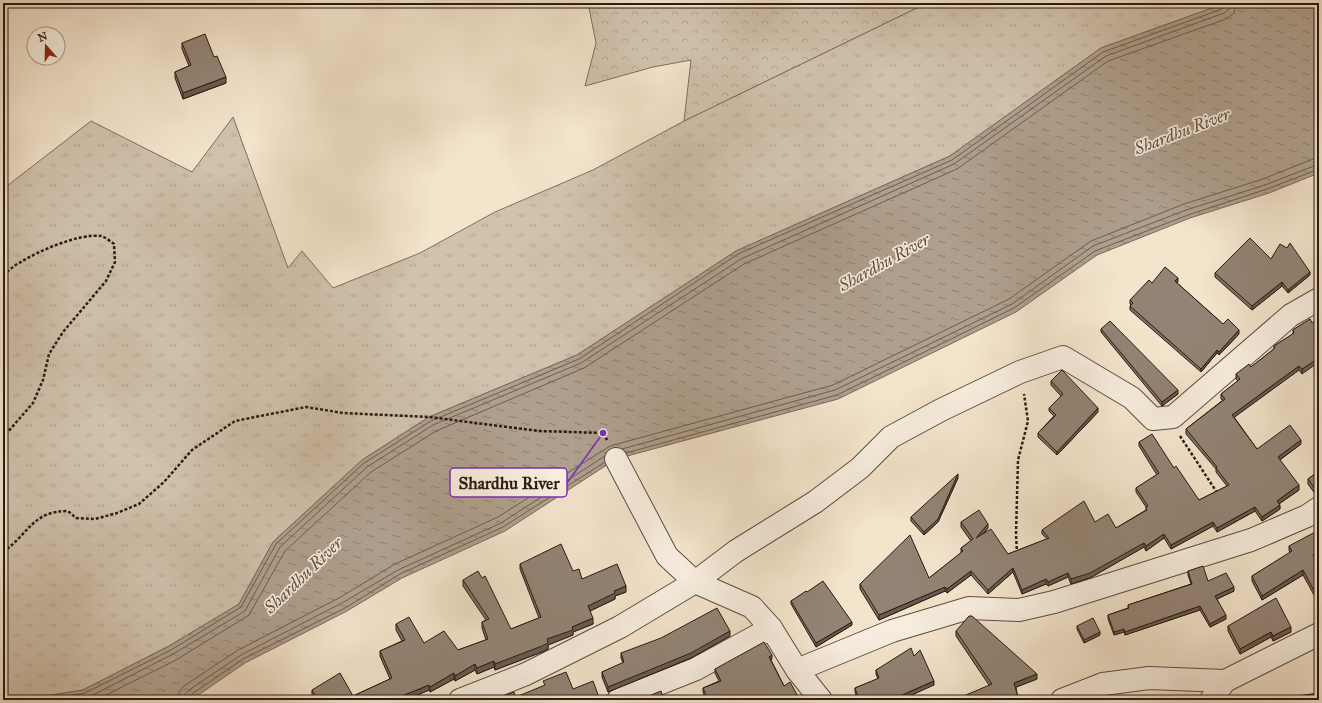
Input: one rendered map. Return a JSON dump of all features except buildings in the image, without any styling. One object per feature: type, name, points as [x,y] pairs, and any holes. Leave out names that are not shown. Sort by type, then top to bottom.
[{"type":"street","points":[[460,700],[526,674],[620,627],[695,582],[736,550],[815,502],[860,468],[891,437],[941,410],[1020,372],[1063,357],[1132,398],[1153,419],[1173,417],[1291,315],[1319,299]]},
{"type":"street","points":[[616,460],[667,556],[695,582],[752,607],[771,628],[797,670],[820,700]]},
{"type":"street","points":[[797,670],[892,631],[969,608],[1019,610],[1061,600],[1251,540],[1307,516],[1319,508]]},
{"type":"street","points":[[618,700],[696,669],[771,628]]},
{"type":"street","points":[[1211,700],[1225,681],[1319,634]]},
{"type":"street","points":[[1062,700],[1103,684],[1149,678],[1225,681]]},
{"type":"path","points":[[3,275],[20,262],[40,252],[87,236],[102,236],[114,244],[116,262],[106,281],[63,332],[49,354],[43,380],[33,403],[6,434],[3,441]]},
{"type":"path","points":[[1017,557],[1016,534],[1018,460],[1028,420],[1020,372]]},
{"type":"path","points":[[3,552],[12,545],[38,518],[53,511],[68,511],[76,518],[95,519],[117,513],[139,504],[164,482],[192,450],[235,421],[306,408],[343,413],[429,417],[539,432],[603,433],[616,460]]},
{"type":"path","points":[[1167,418],[1222,501]]},
{"type":"path","points":[[3,692],[10,700]]},
{"type":"green space","points":[[588,3],[927,3],[684,121],[691,60],[653,67],[585,86],[596,43]]},
{"type":"green space","points":[[927,3],[1226,3],[1101,48],[950,156],[736,251],[577,355],[429,417],[362,460],[273,542],[239,604],[169,646],[83,690],[20,700],[3,700],[3,189],[91,121],[192,172],[233,117],[288,268],[302,251],[333,288],[420,253],[495,212],[593,170],[684,121]]},
{"type":"water","points":[[1226,3],[1319,3],[1319,173],[1269,193],[1190,218],[1097,255],[1016,312],[838,399],[616,459],[505,531],[402,578],[347,611],[245,663],[191,700],[20,700],[83,690],[169,646],[239,604],[273,542],[362,460],[429,417],[577,355],[736,251],[950,156],[1101,48]]},
{"type":"place","name":"Shardhu River","points":[[603,433]]}]
